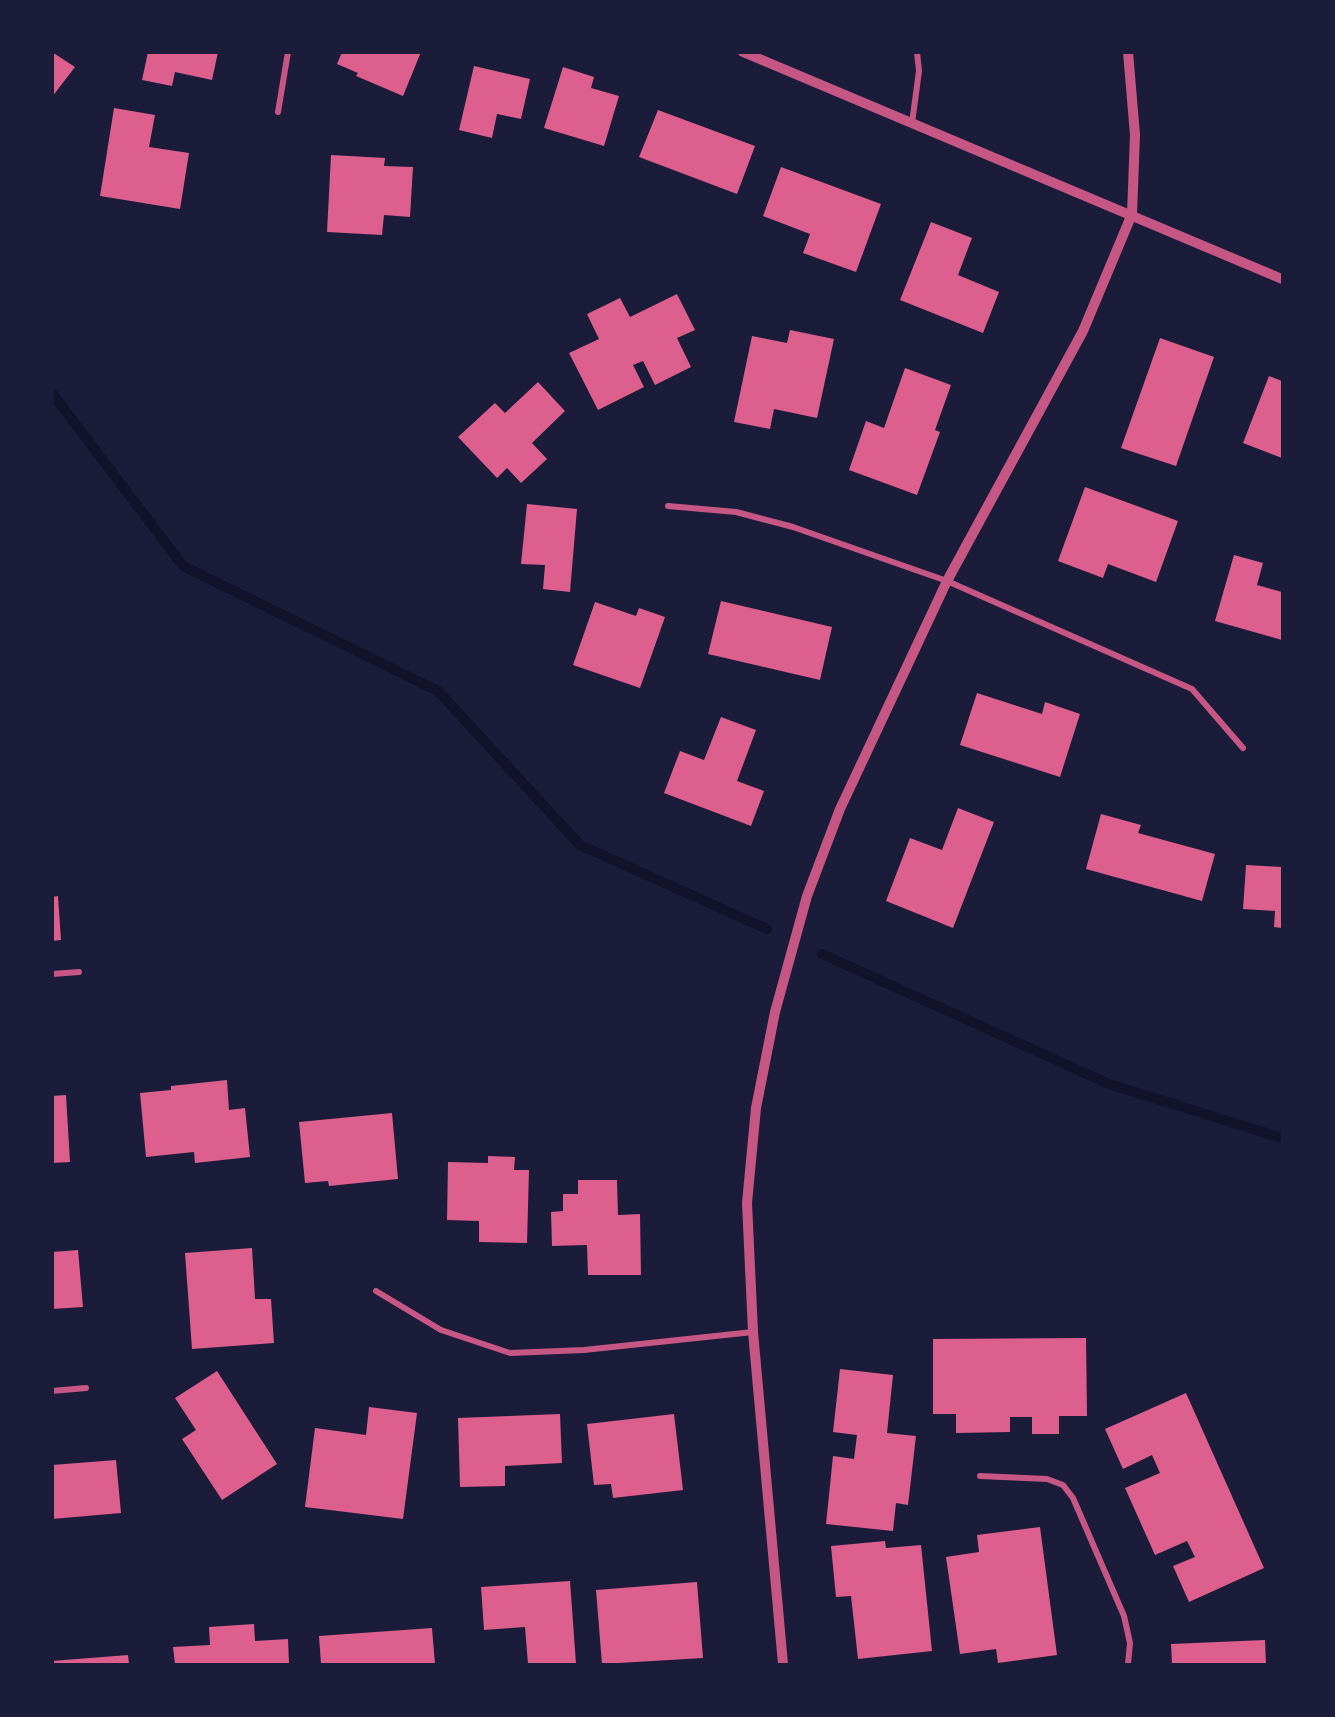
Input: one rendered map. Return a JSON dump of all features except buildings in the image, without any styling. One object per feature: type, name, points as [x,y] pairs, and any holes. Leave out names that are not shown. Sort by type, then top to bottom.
[{"type":"street","points":[[278,112],[288,52]]},
{"type":"street","points":[[743,52],[1282,279]]},
{"type":"street","points":[[912,123],[919,71],[917,52]]},
{"type":"street","points":[[783,1665],[753,1332],[747,1203],[756,1108],[775,1012],[807,896],[840,809],[947,581],[1083,331],[1132,214],[1135,135],[1128,52]]},
{"type":"street","points":[[668,506],[736,512],[782,524],[860,548],[947,581],[1192,689],[1243,748]]},
{"type":"street","points":[[52,974],[80,972]]},
{"type":"street","points":[[376,1291],[441,1330],[510,1353],[584,1350],[753,1332]]},
{"type":"street","points":[[52,1391],[87,1388]]},
{"type":"street","points":[[980,1476],[1047,1479],[1063,1485],[1073,1498],[1124,1616],[1130,1643],[1128,1665]]},
{"type":"waterway","points":[[52,393],[183,566],[438,691],[580,845],[767,929]]},
{"type":"waterway","points":[[822,954],[1109,1084],[1282,1138]]}]
